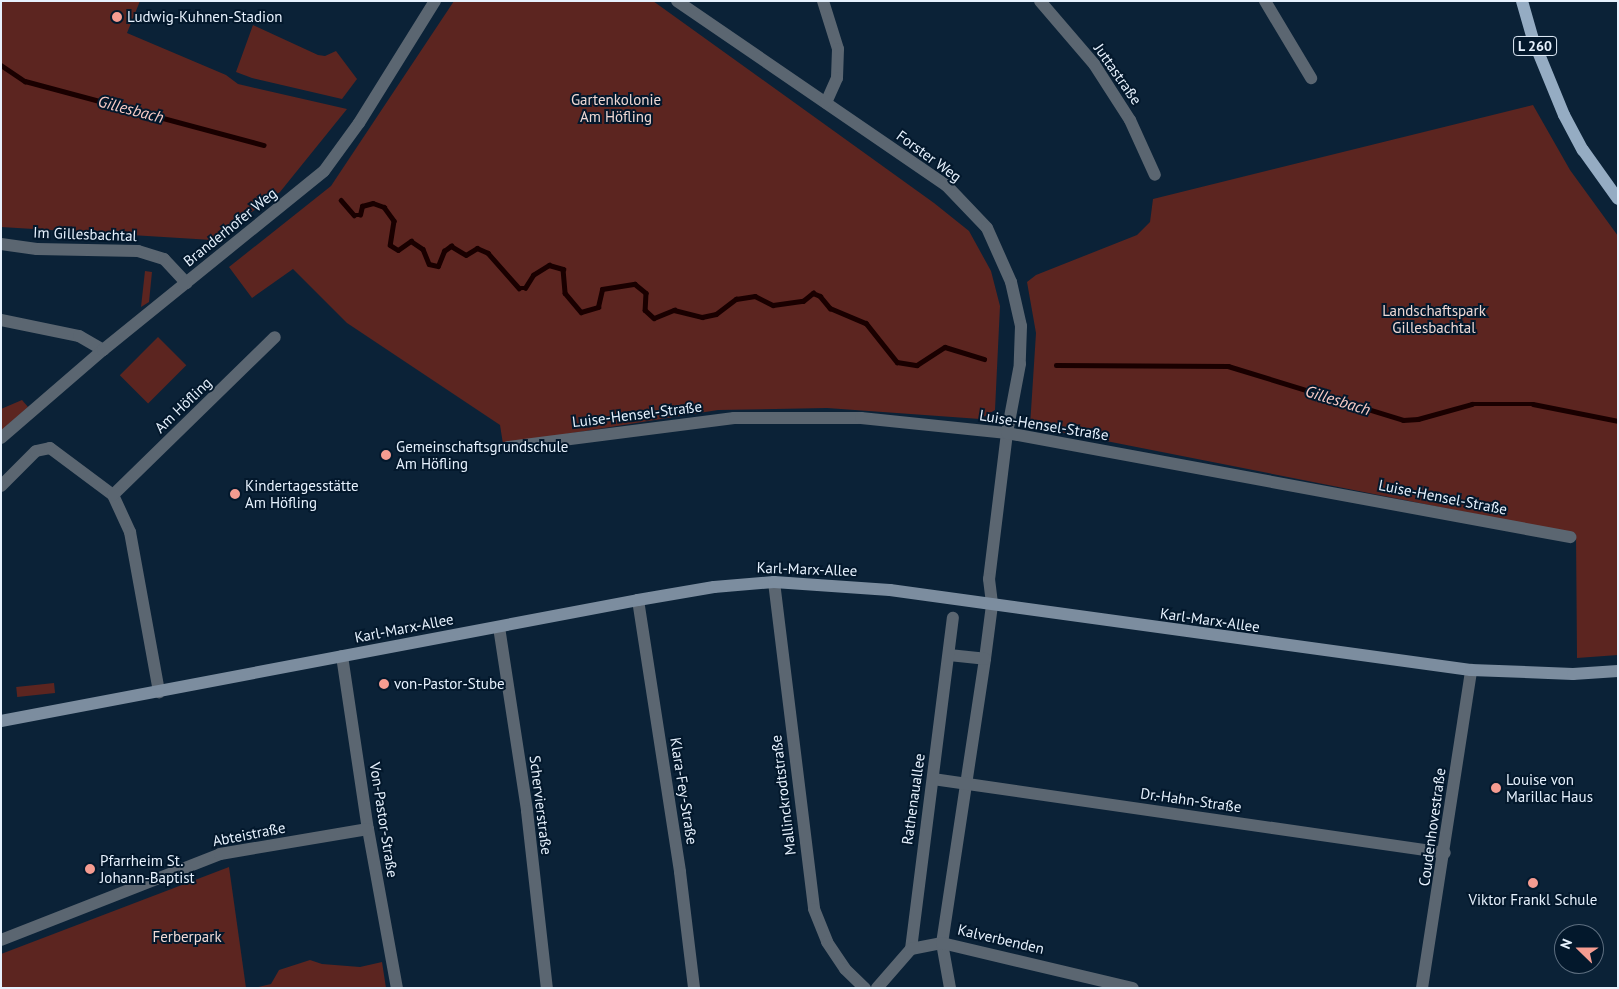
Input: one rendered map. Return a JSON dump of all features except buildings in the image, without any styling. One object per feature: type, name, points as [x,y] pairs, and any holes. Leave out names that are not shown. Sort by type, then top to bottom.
[{"type":"main road","name":"L 260","points":[[1522,1],[1532,37],[1564,115],[1583,150],[1618,199]]},
{"type":"street","name":"Branderhofer Weg","points":[[1,438],[103,350],[324,171],[359,123],[435,1]]},
{"type":"street","name":"Forster Weg","points":[[677,1],[946,185],[987,228],[1011,282],[1021,326],[1020,364],[1007,433],[989,579],[992,605]]},
{"type":"street","points":[[823,1],[838,49],[837,78],[826,103]]},
{"type":"street","name":"Juttastraße","points":[[1040,1],[1094,64],[1130,120],[1155,175]]},
{"type":"street","points":[[1265,1],[1311,78]]},
{"type":"street","name":"Im Gillesbachtal","points":[[1,244],[37,249],[138,251],[164,259],[186,283]]},
{"type":"street","points":[[1,320],[79,336],[103,350]]},
{"type":"street","name":"Am Höfling","points":[[113,495],[275,337]]},
{"type":"street","name":"Luise-Hensel-Straße","points":[[508,447],[734,418],[861,418],[1007,433],[1570,538]]},
{"type":"street","points":[[1,486],[36,451],[50,448],[113,495],[130,532],[158,692]]},
{"type":"street","name":"Karl-Marx-Allee","points":[[1,721],[638,600],[714,587],[774,582],[833,584],[1471,670],[1573,674],[1618,671]]},
{"type":"street","name":"Mallinckrodtstraße","points":[[774,582],[814,909],[832,949],[845,969],[865,988]]},
{"type":"street","name":"Klara-Fey-Straße","points":[[638,600],[680,872],[694,988]]},
{"type":"street","points":[[950,988],[942,943],[992,605]]},
{"type":"street","name":"Rathenauallee","points":[[911,949],[954,618]]},
{"type":"street","name":"Schervierstraße","points":[[499,627],[527,810],[547,988]]},
{"type":"street","points":[[949,655],[985,659]]},
{"type":"street","name":"Von-Pastor-Straße","points":[[342,656],[368,829],[397,988]]},
{"type":"street","name":"Coudenhovestraße","points":[[1422,988],[1445,854],[1471,670]]},
{"type":"street","name":"Dr.-Hahn-Straße","points":[[933,779],[1445,854]]},
{"type":"street","name":"Abteistraße","points":[[1,940],[220,854],[368,829]]},
{"type":"street","name":"Kalverbenden","points":[[911,949],[942,943],[1133,988]]},
{"type":"street","points":[[877,988],[911,949]]},
{"type":"green space","points":[[1,1],[140,1],[127,33],[226,75],[238,84],[347,109],[280,192],[212,240],[1,227]]},
{"type":"green space","name":"Gartenkolonie Am Höfling","points":[[454,1],[653,1],[934,203],[969,231],[991,271],[1000,306],[995,410],[980,419],[827,408],[718,410],[503,444],[500,425],[347,323],[293,269],[252,298],[229,267],[331,186]]},
{"type":"green space","points":[[253,25],[318,55],[325,56],[336,51],[357,79],[342,99],[252,78],[236,72]]},
{"type":"green space","name":"Landschaftspark Gillesbachtal","points":[[1533,105],[1570,170],[1618,236],[1618,655],[1577,658],[1576,534],[1030,426],[1036,333],[1027,282],[1036,275],[1137,235],[1150,222],[1153,199]]},
{"type":"green space","points":[[145,271],[152,272],[149,302],[141,307]]},
{"type":"green space","points":[[158,337],[186,365],[148,403],[120,375]]},
{"type":"green space","points":[[22,400],[28,407],[1,431],[1,409]]},
{"type":"green space","points":[[54,683],[55,693],[17,697],[16,687]]},
{"type":"green space","name":"Ferberpark","points":[[229,867],[246,988],[1,988],[1,954]]},
{"type":"green space","points":[[310,960],[322,964],[360,967],[382,962],[386,988],[254,988],[271,984],[279,970]]},
{"type":"waterway","name":"Gillesbach","points":[[1,65],[25,81],[264,145]]},
{"type":"waterway","name":"Gillesbach","points":[[341,200],[354,215],[360,215],[362,206],[373,203],[384,207],[394,221],[390,245],[398,250],[411,241],[423,249],[429,264],[438,266],[444,251],[451,246],[466,255],[477,248],[488,253],[519,288],[525,288],[533,275],[549,265],[563,269],[565,293],[581,312],[598,307],[602,289],[635,284],[646,293],[645,310],[654,318],[674,310],[702,317],[716,314],[736,299],[755,296],[773,305],[803,301],[813,293],[820,296],[830,308],[866,323],[897,362],[917,365],[945,347],[984,359]]},
{"type":"waterway","name":"Gillesbach","points":[[1056,365],[1228,366],[1403,420],[1418,419],[1472,404],[1533,404],[1618,421]]},
{"type":"place","name":"Ludwig-Kuhnen-Stadion","points":[[117,17]]},
{"type":"place","name":"Gemeinschaftsgrundschule Am Höfling","points":[[386,455]]},
{"type":"place","name":"Kindertagesstätte Am Höfling","points":[[235,494]]},
{"type":"place","name":"von-Pastor-Stube","points":[[384,684]]},
{"type":"place","name":"Louise von Marillac Haus","points":[[1496,788]]},
{"type":"place","name":"Pfarrheim St. Johann-Baptist","points":[[90,869]]},
{"type":"place","name":"Viktor Frankl Schule","points":[[1533,883]]}]
